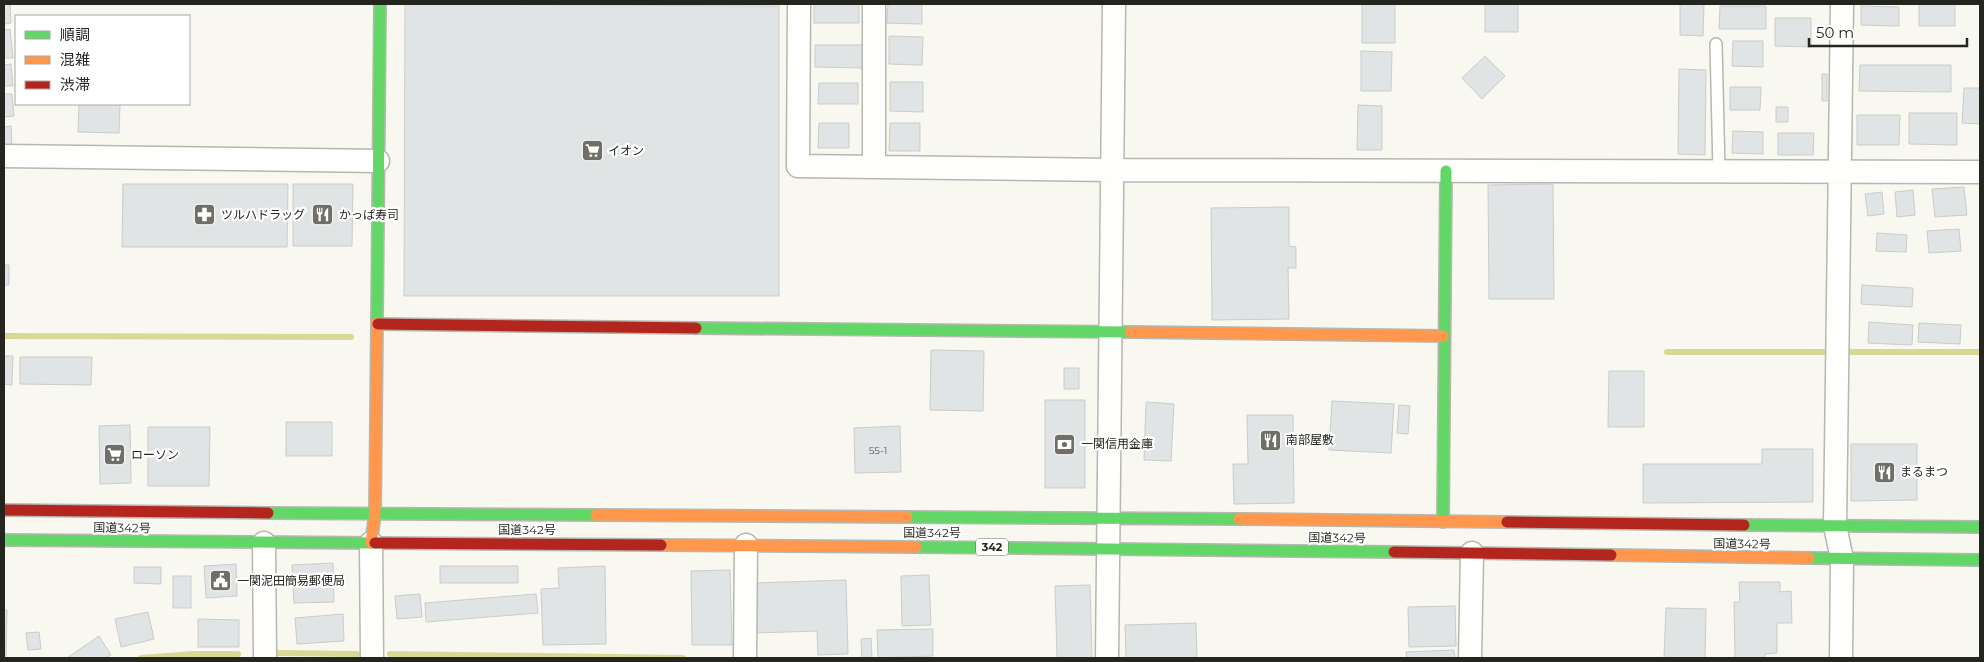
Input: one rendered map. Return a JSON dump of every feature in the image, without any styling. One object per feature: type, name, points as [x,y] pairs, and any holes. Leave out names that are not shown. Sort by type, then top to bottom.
[{"type":"main road","points":[[371,543],[375,514],[380,4]]},
{"type":"main road","points":[[1443,522],[1443,336],[1446,171]]},
{"type":"main road","points":[[378,324],[1443,336]]},
{"type":"main road","name":"国道342号","points":[[4,510],[1980,527]]},
{"type":"main road","name":"国道342号","points":[[4,540],[1107,548],[1980,560]]},
{"type":"street","points":[[799,4],[798,166],[1112,170],[1840,170],[1980,172]]},
{"type":"street","points":[[874,4],[874,167]]},
{"type":"street","points":[[1107,658],[1114,4]]},
{"type":"street","points":[[1841,658],[1842,559],[1834,526],[1842,4]]},
{"type":"street","points":[[4,156],[378,161]]},
{"type":"street","points":[[264,543],[265,658]]},
{"type":"street","points":[[371,543],[372,658]]},
{"type":"street","points":[[746,546],[751,657]]},
{"type":"street","points":[[1470,658],[1472,554]]},
{"type":"lane","points":[[1716,44],[1719,171]]},
{"type":"building","points":[[4,4],[10,4],[11,23],[4,24]]},
{"type":"building","name":"イオン","points":[[405,4],[779,6],[779,296],[404,296]]},
{"type":"building","points":[[814,4],[859,4],[859,23],[814,23]]},
{"type":"building","points":[[888,4],[922,4],[922,24],[887,23]]},
{"type":"building","points":[[1362,4],[1395,4],[1395,43],[1362,43]]},
{"type":"building","points":[[1485,4],[1518,4],[1518,32],[1485,32]]},
{"type":"building","points":[[1680,4],[1704,4],[1703,36],[1680,35]]},
{"type":"building","points":[[1919,4],[1955,4],[1955,26],[1919,26]]},
{"type":"building","points":[[1720,6],[1766,6],[1766,29],[1719,29]]},
{"type":"building","points":[[1861,6],[1899,7],[1899,26],[1861,25]]},
{"type":"building","points":[[1775,18],[1811,18],[1811,47],[1775,46]]},
{"type":"building","points":[[10,29],[13,58],[4,58],[4,30]]},
{"type":"building","points":[[889,36],[923,37],[922,65],[889,64]]},
{"type":"building","points":[[1733,41],[1763,41],[1763,67],[1732,66]]},
{"type":"building","points":[[815,45],[863,45],[863,68],[815,67]]},
{"type":"building","points":[[1361,51],[1392,52],[1391,91],[1361,91]]},
{"type":"building","points":[[1485,56],[1505,76],[1482,99],[1462,78]]},
{"type":"building","points":[[11,64],[13,86],[4,86],[4,65]]},
{"type":"building","points":[[1860,65],[1951,65],[1951,92],[1859,91]]},
{"type":"building","points":[[1679,69],[1706,70],[1705,155],[1678,154]]},
{"type":"building","points":[[1822,74],[1827,74],[1827,101],[1822,101]]},
{"type":"building","points":[[890,82],[923,82],[923,112],[890,111]]},
{"type":"building","points":[[819,83],[858,83],[858,104],[818,104]]},
{"type":"building","points":[[1730,87],[1761,87],[1760,110],[1730,110]]},
{"type":"building","points":[[1964,88],[1980,88],[1980,124],[1962,123]]},
{"type":"building","points":[[4,94],[12,94],[14,116],[4,117]]},
{"type":"building","points":[[79,105],[120,105],[119,133],[78,132]]},
{"type":"building","points":[[1358,105],[1382,106],[1382,150],[1357,150]]},
{"type":"building","points":[[1776,107],[1788,107],[1788,122],[1776,122]]},
{"type":"building","points":[[1909,113],[1957,113],[1957,145],[1909,144]]},
{"type":"building","points":[[1857,115],[1900,115],[1899,145],[1857,145]]},
{"type":"building","points":[[819,123],[849,123],[849,148],[818,148]]},
{"type":"building","points":[[890,123],[920,123],[920,151],[889,151]]},
{"type":"building","points":[[11,126],[12,147],[4,147],[4,127]]},
{"type":"building","points":[[1733,131],[1763,132],[1763,154],[1732,153]]},
{"type":"building","points":[[1778,133],[1814,133],[1813,155],[1778,155]]},
{"type":"building","name":"ツルハドラッグ","points":[[123,184],[288,184],[287,247],[122,247]]},
{"type":"building","name":"かっぱ寿司","points":[[293,184],[353,184],[352,246],[293,246]]},
{"type":"building","points":[[1553,184],[1554,299],[1489,299],[1488,185]]},
{"type":"building","points":[[1964,187],[1967,215],[1935,217],[1932,189]]},
{"type":"building","points":[[1913,190],[1915,215],[1897,217],[1895,192]]},
{"type":"building","points":[[1882,192],[1884,214],[1868,216],[1865,194]]},
{"type":"building","points":[[1289,207],[1289,246],[1296,247],[1296,268],[1288,268],[1289,319],[1212,320],[1211,208]]},
{"type":"building","points":[[1959,229],[1961,251],[1929,253],[1927,231]]},
{"type":"building","points":[[1877,233],[1907,235],[1906,252],[1876,251]]},
{"type":"building","points":[[4,265],[9,265],[9,285],[4,285]]},
{"type":"building","points":[[1862,285],[1913,288],[1912,307],[1861,304]]},
{"type":"building","points":[[1869,322],[1913,325],[1912,345],[1868,343]]},
{"type":"building","points":[[1919,323],[1961,325],[1960,344],[1918,342]]},
{"type":"building","points":[[931,350],[984,351],[983,411],[930,410]]},
{"type":"building","points":[[4,356],[13,356],[12,385],[4,384]]},
{"type":"building","points":[[20,357],[92,357],[91,385],[20,384]]},
{"type":"building","points":[[1064,368],[1079,368],[1079,389],[1064,389]]},
{"type":"building","points":[[1609,371],[1644,371],[1644,427],[1608,427]]},
{"type":"building","name":"一関信用金庫","points":[[1045,400],[1085,400],[1085,488],[1045,488]]},
{"type":"building","points":[[1332,401],[1394,404],[1391,453],[1329,450]]},
{"type":"building","points":[[1146,402],[1174,404],[1171,461],[1144,460]]},
{"type":"building","points":[[1399,405],[1410,406],[1408,434],[1397,433]]},
{"type":"building","name":"南部屋敷","points":[[1247,415],[1293,415],[1294,503],[1234,504],[1233,464],[1248,464]]},
{"type":"building","points":[[286,422],[332,422],[332,456],[286,456]]},
{"type":"building","name":"ローソン","points":[[130,425],[131,483],[100,484],[99,426]]},
{"type":"building","points":[[900,426],[901,472],[855,473],[854,428]]},
{"type":"building","points":[[148,427],[210,427],[209,486],[148,486]]},
{"type":"building","name":"まるまつ","points":[[1851,444],[1917,444],[1917,500],[1851,501]]},
{"type":"building","points":[[1762,449],[1813,449],[1813,502],[1643,503],[1643,464],[1762,464]]},
{"type":"building","points":[[333,563],[334,602],[294,603],[292,565]]},
{"type":"building","points":[[236,564],[237,596],[206,598],[204,566]]},
{"type":"building","points":[[440,566],[518,566],[518,583],[440,583]]},
{"type":"building","points":[[605,566],[606,644],[543,645],[541,589],[559,588],[558,568]]},
{"type":"building","points":[[134,567],[161,567],[161,584],[134,583]]},
{"type":"building","points":[[730,570],[732,645],[692,645],[691,571]]},
{"type":"building","points":[[929,575],[931,625],[902,626],[901,576]]},
{"type":"building","points":[[173,576],[191,576],[191,608],[173,608]]},
{"type":"building","points":[[846,580],[848,654],[818,655],[817,631],[757,633],[755,583]]},
{"type":"building","points":[[1739,582],[1780,582],[1780,592],[1791,591],[1792,623],[1777,623],[1777,653],[1765,654],[1765,658],[1735,658],[1734,602],[1740,602]]},
{"type":"building","points":[[1090,585],[1092,658],[1057,658],[1055,586]]},
{"type":"building","points":[[420,594],[422,617],[397,619],[395,596]]},
{"type":"building","points":[[536,594],[538,613],[426,622],[425,603]]},
{"type":"building","points":[[1455,606],[1456,646],[1409,647],[1408,607]]},
{"type":"building","points":[[1666,608],[1706,609],[1705,658],[1664,658]]},
{"type":"building","points":[[4,610],[7,610],[6,658],[4,658]]},
{"type":"building","points":[[148,612],[154,639],[121,647],[115,619]]},
{"type":"building","points":[[343,614],[344,641],[297,644],[295,618]]},
{"type":"building","points":[[198,619],[239,620],[239,647],[198,647]]},
{"type":"building","points":[[1196,623],[1197,658],[1126,658],[1125,625]]},
{"type":"building","points":[[933,629],[933,656],[878,658],[877,630]]},
{"type":"building","points":[[39,632],[41,649],[28,650],[26,633]]},
{"type":"building","points":[[99,636],[111,655],[106,658],[67,658]]},
{"type":"building","points":[[871,638],[872,658],[862,658],[861,639]]},
{"type":"building","points":[[1454,650],[1455,658],[1407,658],[1406,652]]},
{"type":"waterway","points":[[4,336],[351,337]]},
{"type":"waterway","points":[[1667,352],[1980,352]]},
{"type":"waterway","points":[[279,653],[357,654]]},
{"type":"waterway","points":[[141,658],[194,654],[238,654]]},
{"type":"waterway","points":[[390,654],[683,658]]},
{"type":"traffic: fast","points":[[377,323],[380,4]]},
{"type":"traffic: fast","points":[[1443,522],[1446,171]]},
{"type":"traffic: fast","points":[[696,328],[1130,332]]},
{"type":"traffic: fast","points":[[268,513],[596,515]]},
{"type":"traffic: fast","points":[[907,517],[1239,519]]},
{"type":"traffic: fast","points":[[1744,525],[1980,527]]},
{"type":"traffic: fast","points":[[4,540],[375,543]]},
{"type":"traffic: fast","points":[[916,547],[1394,552]]},
{"type":"traffic: fast","points":[[1809,558],[1980,560]]},
{"type":"traffic: slow","points":[[371,543],[375,514],[377,323]]},
{"type":"traffic: slow","points":[[1130,332],[1443,336]]},
{"type":"traffic: slow","points":[[596,515],[907,517]]},
{"type":"traffic: slow","points":[[1239,519],[1507,522]]},
{"type":"traffic: slow","points":[[661,545],[916,547]]},
{"type":"traffic: slow","points":[[1611,555],[1809,558]]},
{"type":"traffic: jam","points":[[378,324],[696,328]]},
{"type":"traffic: jam","points":[[4,510],[268,513]]},
{"type":"traffic: jam","points":[[1507,522],[1744,525]]},
{"type":"traffic: jam","points":[[375,543],[661,545]]},
{"type":"traffic: jam","points":[[1394,552],[1611,555]]},
{"type":"place","name":"イオン","points":[[592,151]]},
{"type":"place","name":"ツルハドラッグ","points":[[205,215]]},
{"type":"place","name":"かっぱ寿司","points":[[323,215]]},
{"type":"place","name":"南部屋敷","points":[[1270,440]]},
{"type":"place","name":"一関信用金庫","points":[[1065,444]]},
{"type":"place","name":"ローソン","points":[[115,455]]},
{"type":"place","name":"まるまつ","points":[[1884,472]]},
{"type":"place","name":"一関泥田簡易郵便局","points":[[221,581]]}]
